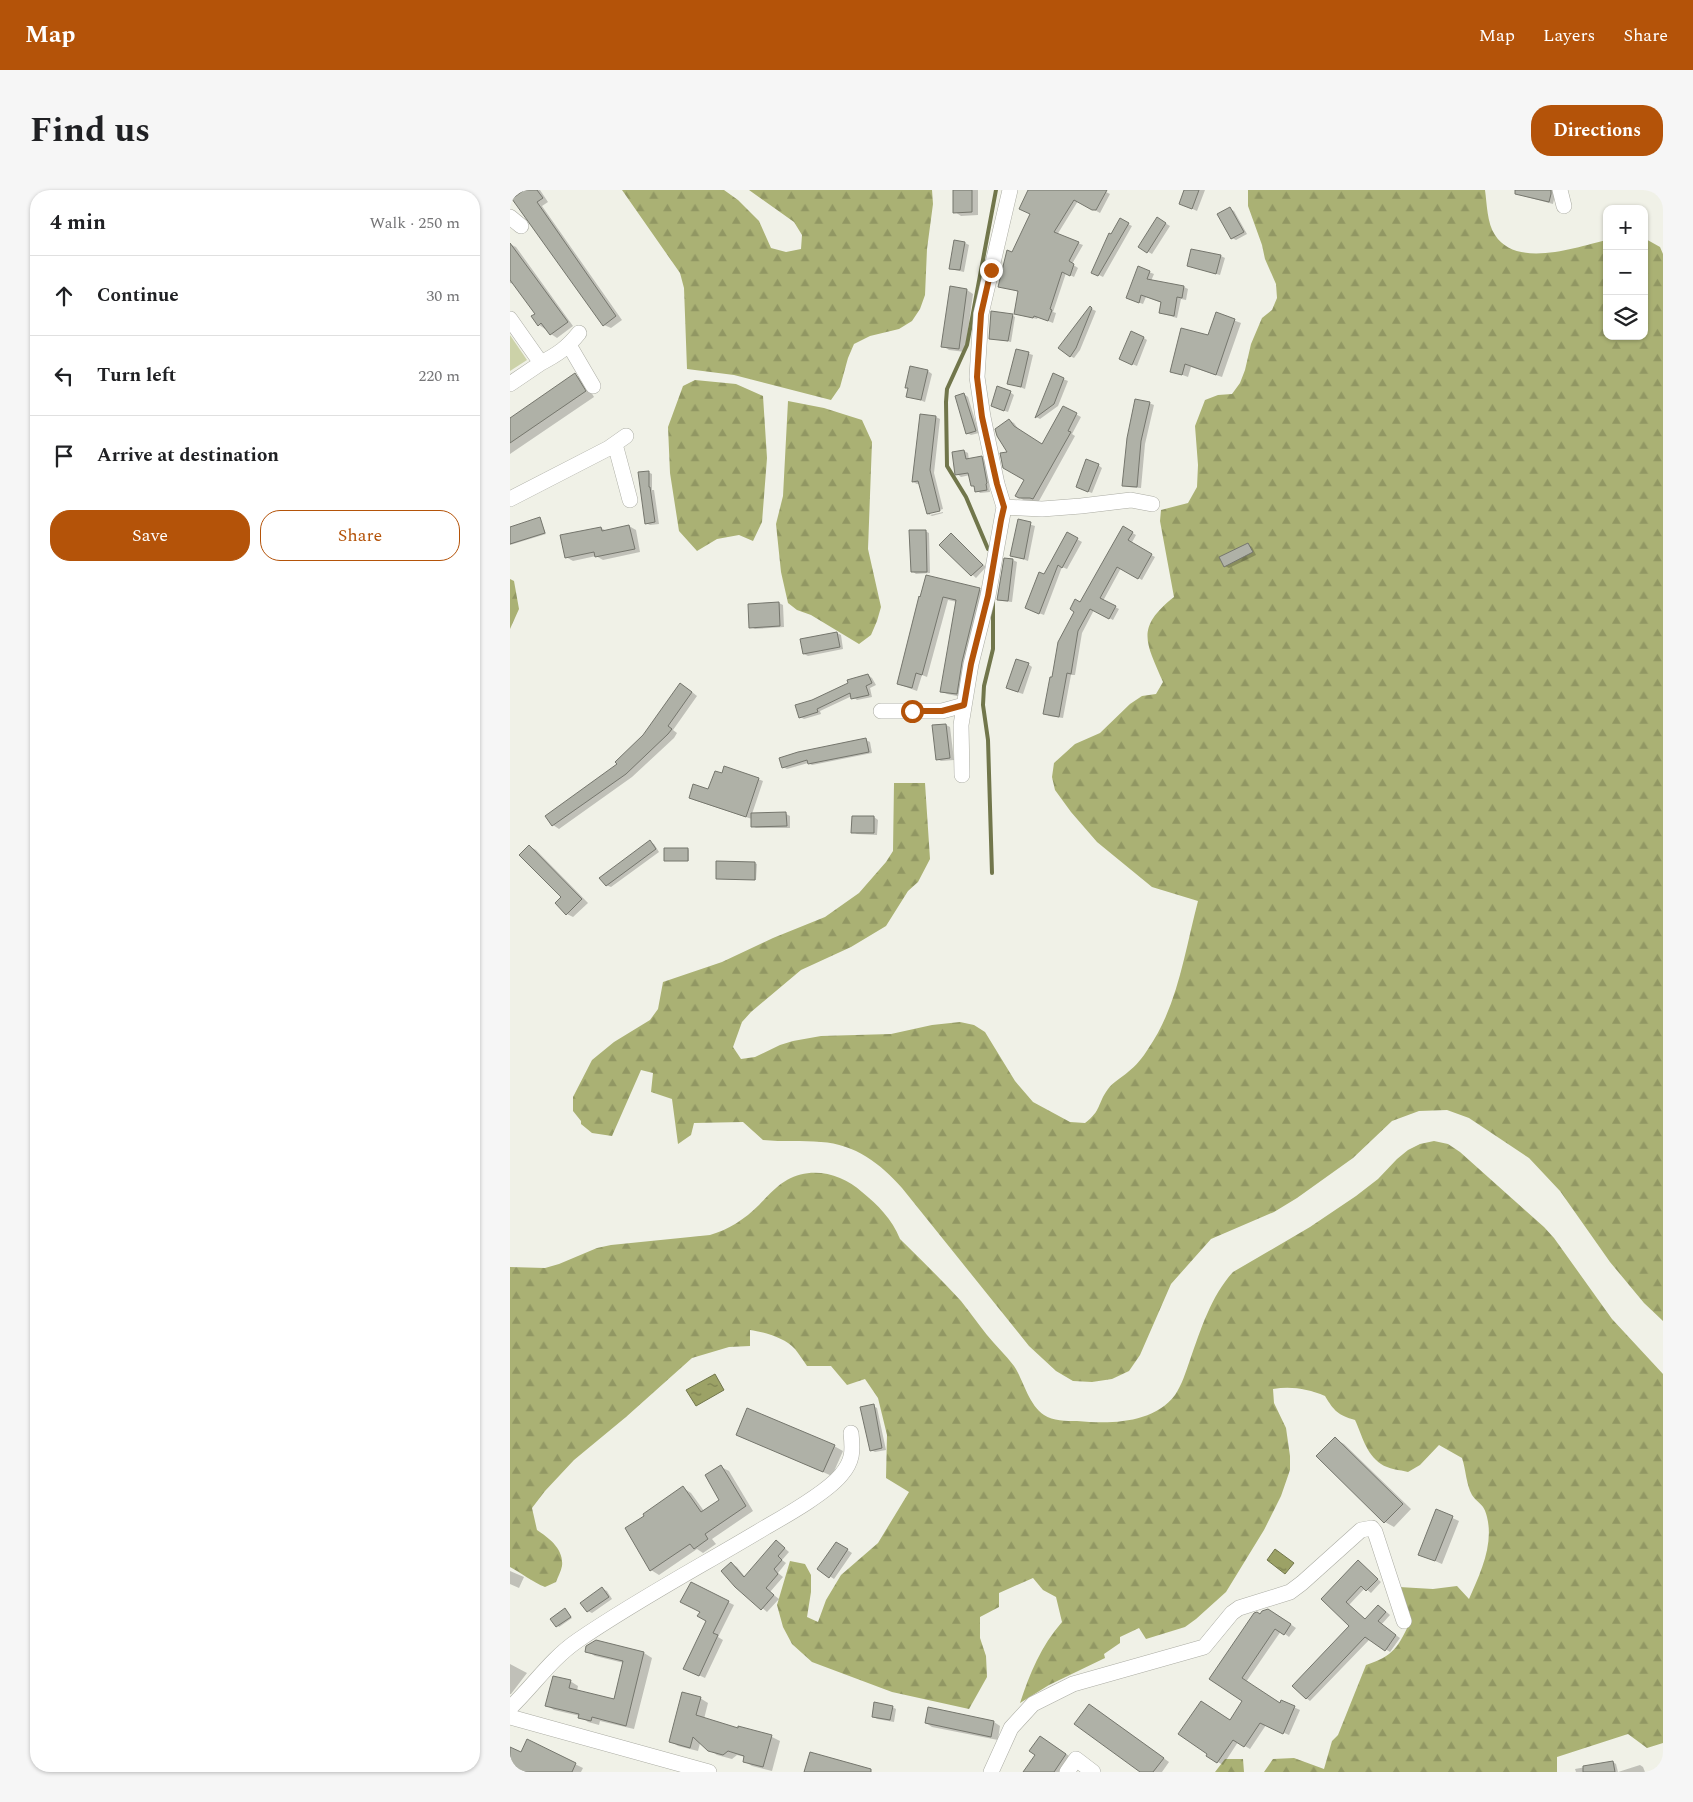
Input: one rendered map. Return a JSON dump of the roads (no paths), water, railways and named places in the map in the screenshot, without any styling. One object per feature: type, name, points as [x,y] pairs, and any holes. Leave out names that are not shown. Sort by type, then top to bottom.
[{"type":"street","points":[[962,775],[961,725],[964,705],[971,664],[988,596],[1004,507],[982,417],[977,377],[981,314],[1010,190]]},
{"type":"street","points":[[1560,190],[1564,206]]},
{"type":"street","points":[[510,319],[541,363]]},
{"type":"street","points":[[510,384],[541,363],[560,353],[569,346],[579,333]]},
{"type":"street","points":[[569,346],[593,386]]},
{"type":"street","points":[[510,499],[620,440],[630,500]]},
{"type":"street","points":[[1004,507],[1042,509],[1130,500],[1152,504]]},
{"type":"street","points":[[881,712],[942,711],[964,705]]},
{"type":"street","points":[[510,1708],[552,1662],[576,1642],[828,1488],[841,1475],[850,1460],[853,1451],[851,1433]]},
{"type":"street","points":[[991,1772],[1011,1728],[1033,1704],[1073,1684],[1204,1647],[1232,1613],[1239,1608],[1290,1592],[1361,1530],[1372,1528],[1375,1532],[1404,1622]]},
{"type":"street","points":[[510,1717],[709,1772]]},
{"type":"street","points":[[1066,1772],[1076,1759],[1093,1772]]},
{"type":"water","points":[[715,1374],[724,1390],[696,1406],[686,1390]]},
{"type":"water","points":[[1275,1549],[1294,1563],[1285,1574],[1267,1560]]},
{"type":"waterway","points":[[988,549],[966,497],[947,466],[946,402],[947,389],[967,345],[996,190]]},
{"type":"waterway","points":[[992,873],[988,740],[983,705],[984,686],[993,649],[993,602]]}]
